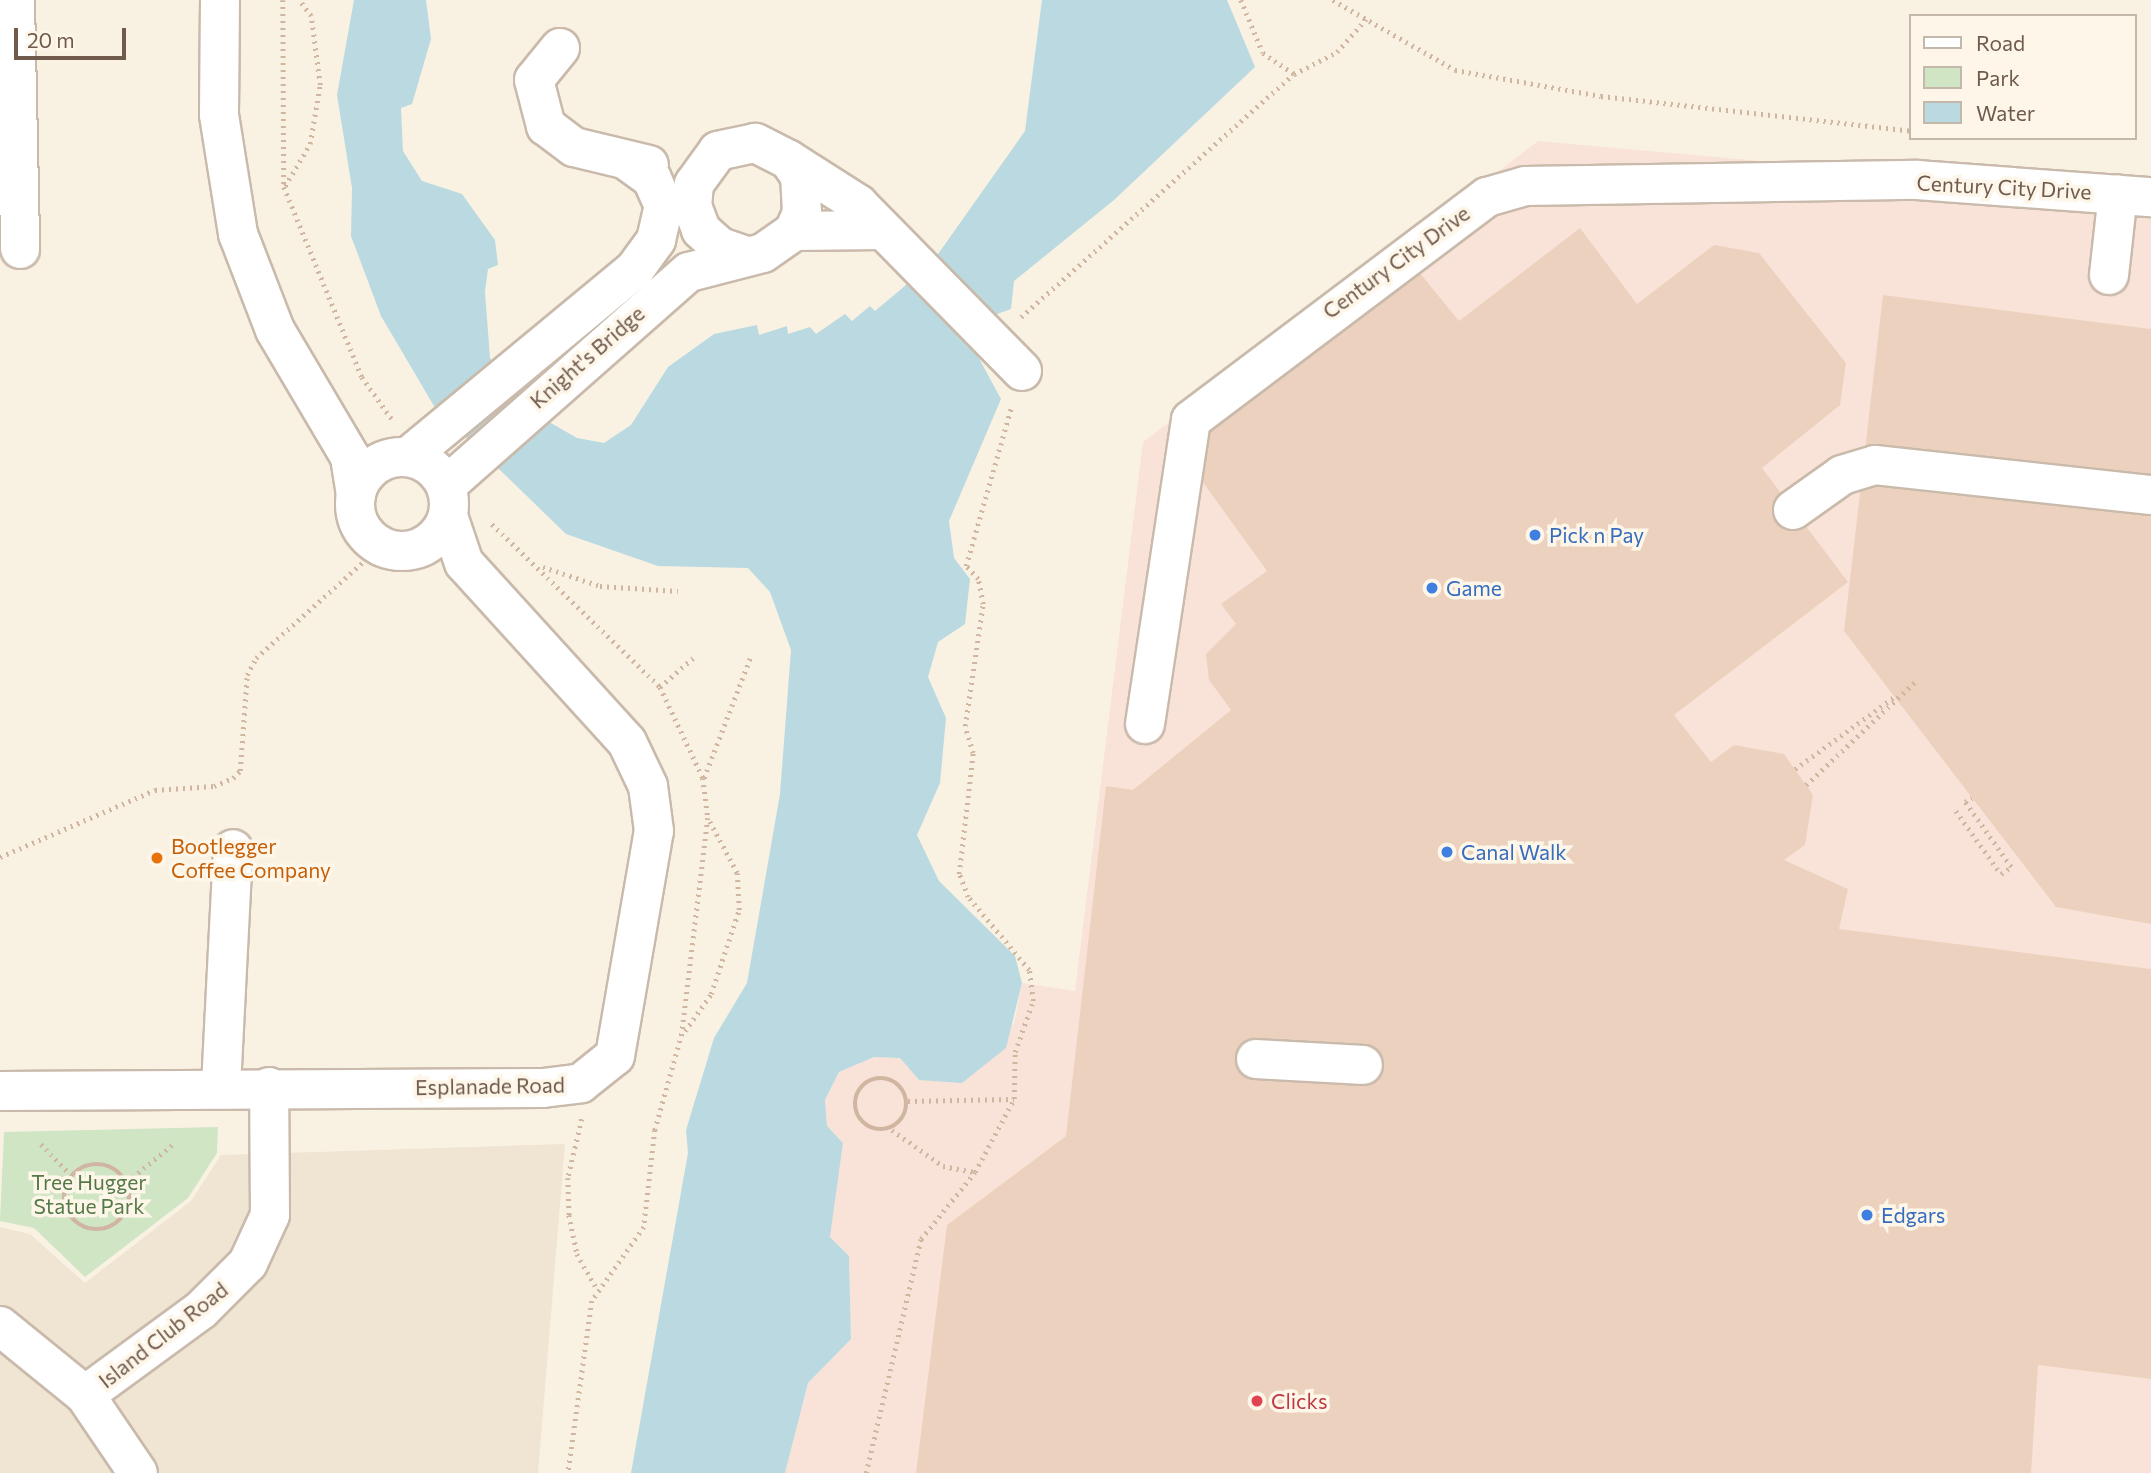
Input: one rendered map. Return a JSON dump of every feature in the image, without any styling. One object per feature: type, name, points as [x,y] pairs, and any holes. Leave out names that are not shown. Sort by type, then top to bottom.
[{"type":"street","points":[[15,0],[20,249]]},
{"type":"street","points":[[220,0],[219,115],[238,234],[275,330],[350,457],[361,527],[395,549],[464,564]]},
{"type":"street","name":"Knight's Bridge","points":[[560,48],[534,80],[539,114],[574,147],[672,168],[704,164]]},
{"type":"street","name":"Knight's Bridge","points":[[417,447],[671,240],[692,206],[704,164],[718,151],[755,143],[842,190],[982,331],[1016,381]]},
{"type":"street","name":"Knight's Bridge","points":[[626,160],[652,179],[664,206],[656,240],[635,269]]},
{"type":"street","points":[[789,160],[804,195],[794,231],[882,230]]},
{"type":"street","name":"Century City Drive","points":[[1145,724],[1191,419],[1487,197],[1525,186],[1917,180],[2134,195]]},
{"type":"street","points":[[2109,275],[2134,195]]},
{"type":"street","points":[[692,206],[710,239],[743,255]]},
{"type":"street","name":"Knight's Bridge","points":[[455,485],[549,390],[689,272],[780,245],[794,231]]},
{"type":"street","points":[[323,408],[348,432],[417,447],[430,467],[455,485],[434,539],[395,549]]},
{"type":"street","points":[[356,495],[370,469],[417,447]]},
{"type":"street","points":[[1793,510],[1842,475],[1875,465],[1911,466],[2151,495]]},
{"type":"street","name":"Esplanade Road","points":[[0,1091],[581,1083],[615,1056],[626,1014],[654,831],[648,786],[627,743],[464,564],[455,485]]},
{"type":"street","name":"Island Club Road","points":[[85,1395],[220,1293],[262,1223],[245,1087],[233,849]]},
{"type":"street","points":[[1256,1059],[1363,1065]]},
{"type":"street","name":"Island Club Road","points":[[0,1326],[85,1395],[138,1473]]},
{"type":"path","points":[[283,0],[284,187],[362,377],[398,428],[417,447]]},
{"type":"path","points":[[284,187],[310,144],[320,85],[311,16],[299,0]]},
{"type":"path","points":[[1241,0],[1263,53],[1294,74]]},
{"type":"path","points":[[1333,0],[1355,9],[1366,19],[1454,70],[1601,96],[1910,131]]},
{"type":"path","points":[[1355,0],[1355,9]]},
{"type":"path","points":[[982,331],[1017,320],[1294,74],[1337,52],[1366,19]]},
{"type":"path","points":[[866,1473],[921,1239],[975,1172],[1014,1099],[1015,1052],[1033,1001],[1029,970],[968,897],[959,874],[973,754],[965,726],[983,604],[978,579],[966,566],[1014,402],[1016,381]]},
{"type":"path","points":[[455,485],[484,517],[542,567],[660,688],[703,778],[708,818],[682,1034],[655,1130],[644,1227],[597,1289],[568,1473]]},
{"type":"path","points":[[0,857],[155,790],[214,786],[233,778],[240,771],[247,675],[256,658],[395,549]]},
{"type":"path","points":[[542,567],[600,586],[678,591]]},
{"type":"path","points":[[660,688],[693,658]]},
{"type":"path","points":[[703,778],[750,658]]},
{"type":"path","points":[[1806,785],[1916,681]]},
{"type":"path","points":[[1795,769],[1896,699]]},
{"type":"path","points":[[1956,811],[2001,874],[2011,867],[1965,802],[1972,798]]},
{"type":"path","points":[[682,1034],[710,994],[739,909],[737,873],[708,818]]},
{"type":"path","points":[[892,1130],[906,1116],[908,1101],[891,1080],[874,1077],[857,1089],[863,1120],[892,1130],[943,1166],[975,1172]]},
{"type":"path","points":[[581,1083],[585,1108],[568,1178],[569,1215],[577,1254],[597,1289]]},
{"type":"path","points":[[908,1101],[1014,1099]]},
{"type":"path","points":[[41,1144],[72,1176]]},
{"type":"path","points":[[127,1182],[172,1145]]},
{"type":"path","points":[[95,1164],[119,1172],[127,1182],[131,1195],[123,1219],[100,1231],[76,1223],[68,1213],[64,1200],[72,1176],[95,1164]]},
{"type":"shaded area","name":"Canal Walk","points":[[1538,141],[2151,196],[2151,1473],[785,1473],[808,1383],[851,1339],[849,1256],[830,1237],[843,1143],[827,1126],[825,1100],[839,1072],[874,1057],[900,1058],[919,1080],[1014,1024],[1022,983],[1075,991],[1143,442]]},
{"type":"shaded area","points":[[565,1144],[538,1473],[0,1473],[0,1227],[30,1234],[85,1283],[191,1201],[221,1155]]},
{"type":"green space","name":"Tree Hugger Statue Park","points":[[218,1127],[217,1153],[188,1198],[85,1277],[34,1228],[0,1221],[4,1132]]},
{"type":"water","points":[[354,0],[426,0],[431,39],[412,104],[401,108],[403,151],[422,181],[462,194],[495,240],[498,265],[488,269],[485,292],[490,358],[544,419],[577,438],[604,443],[631,425],[668,367],[714,334],[757,325],[759,335],[787,326],[788,334],[810,327],[816,334],[845,314],[852,321],[870,306],[875,311],[931,264],[1025,131],[1042,0],[1227,0],[1255,67],[1114,200],[1014,281],[1011,309],[962,327],[1001,399],[949,521],[954,558],[970,579],[965,624],[938,642],[928,677],[946,718],[940,783],[917,835],[939,881],[1015,956],[1022,983],[1006,1048],[962,1083],[919,1080],[900,1058],[874,1057],[839,1072],[825,1100],[827,1126],[843,1143],[830,1237],[849,1256],[851,1339],[808,1383],[785,1473],[631,1473],[688,1153],[686,1130],[714,1038],[747,983],[780,794],[791,650],[770,592],[748,568],[658,566],[566,534],[434,406],[381,316],[351,236],[352,188],[337,95]]},
{"type":"building","name":"Canal Walk","points":[[1580,228],[1637,304],[1714,245],[1759,253],[1846,363],[1840,405],[1762,468],[1848,582],[1674,715],[1711,762],[1734,745],[1784,754],[1813,795],[1805,845],[1784,860],[1848,889],[1839,929],[2151,969],[2151,1379],[2038,1365],[2031,1473],[916,1473],[947,1225],[1066,1136],[1106,786],[1133,790],[1231,710],[1209,680],[1206,654],[1236,624],[1221,604],[1267,571],[1202,481],[1213,416],[1410,261],[1459,321]]},
{"type":"building","points":[[1883,295],[2151,329],[2151,924],[2056,907],[1844,631]]},
{"type":"place","name":"Pick n Pay","points":[[1535,535]]},
{"type":"place","name":"Game","points":[[1432,588]]},
{"type":"place","name":"Canal Walk","points":[[1447,852]]},
{"type":"place","name":"Bootlegger Coffee Company","points":[[157,858]]},
{"type":"place","name":"Edgars","points":[[1867,1215]]},
{"type":"place","name":"Clicks","points":[[1257,1401]]}]
